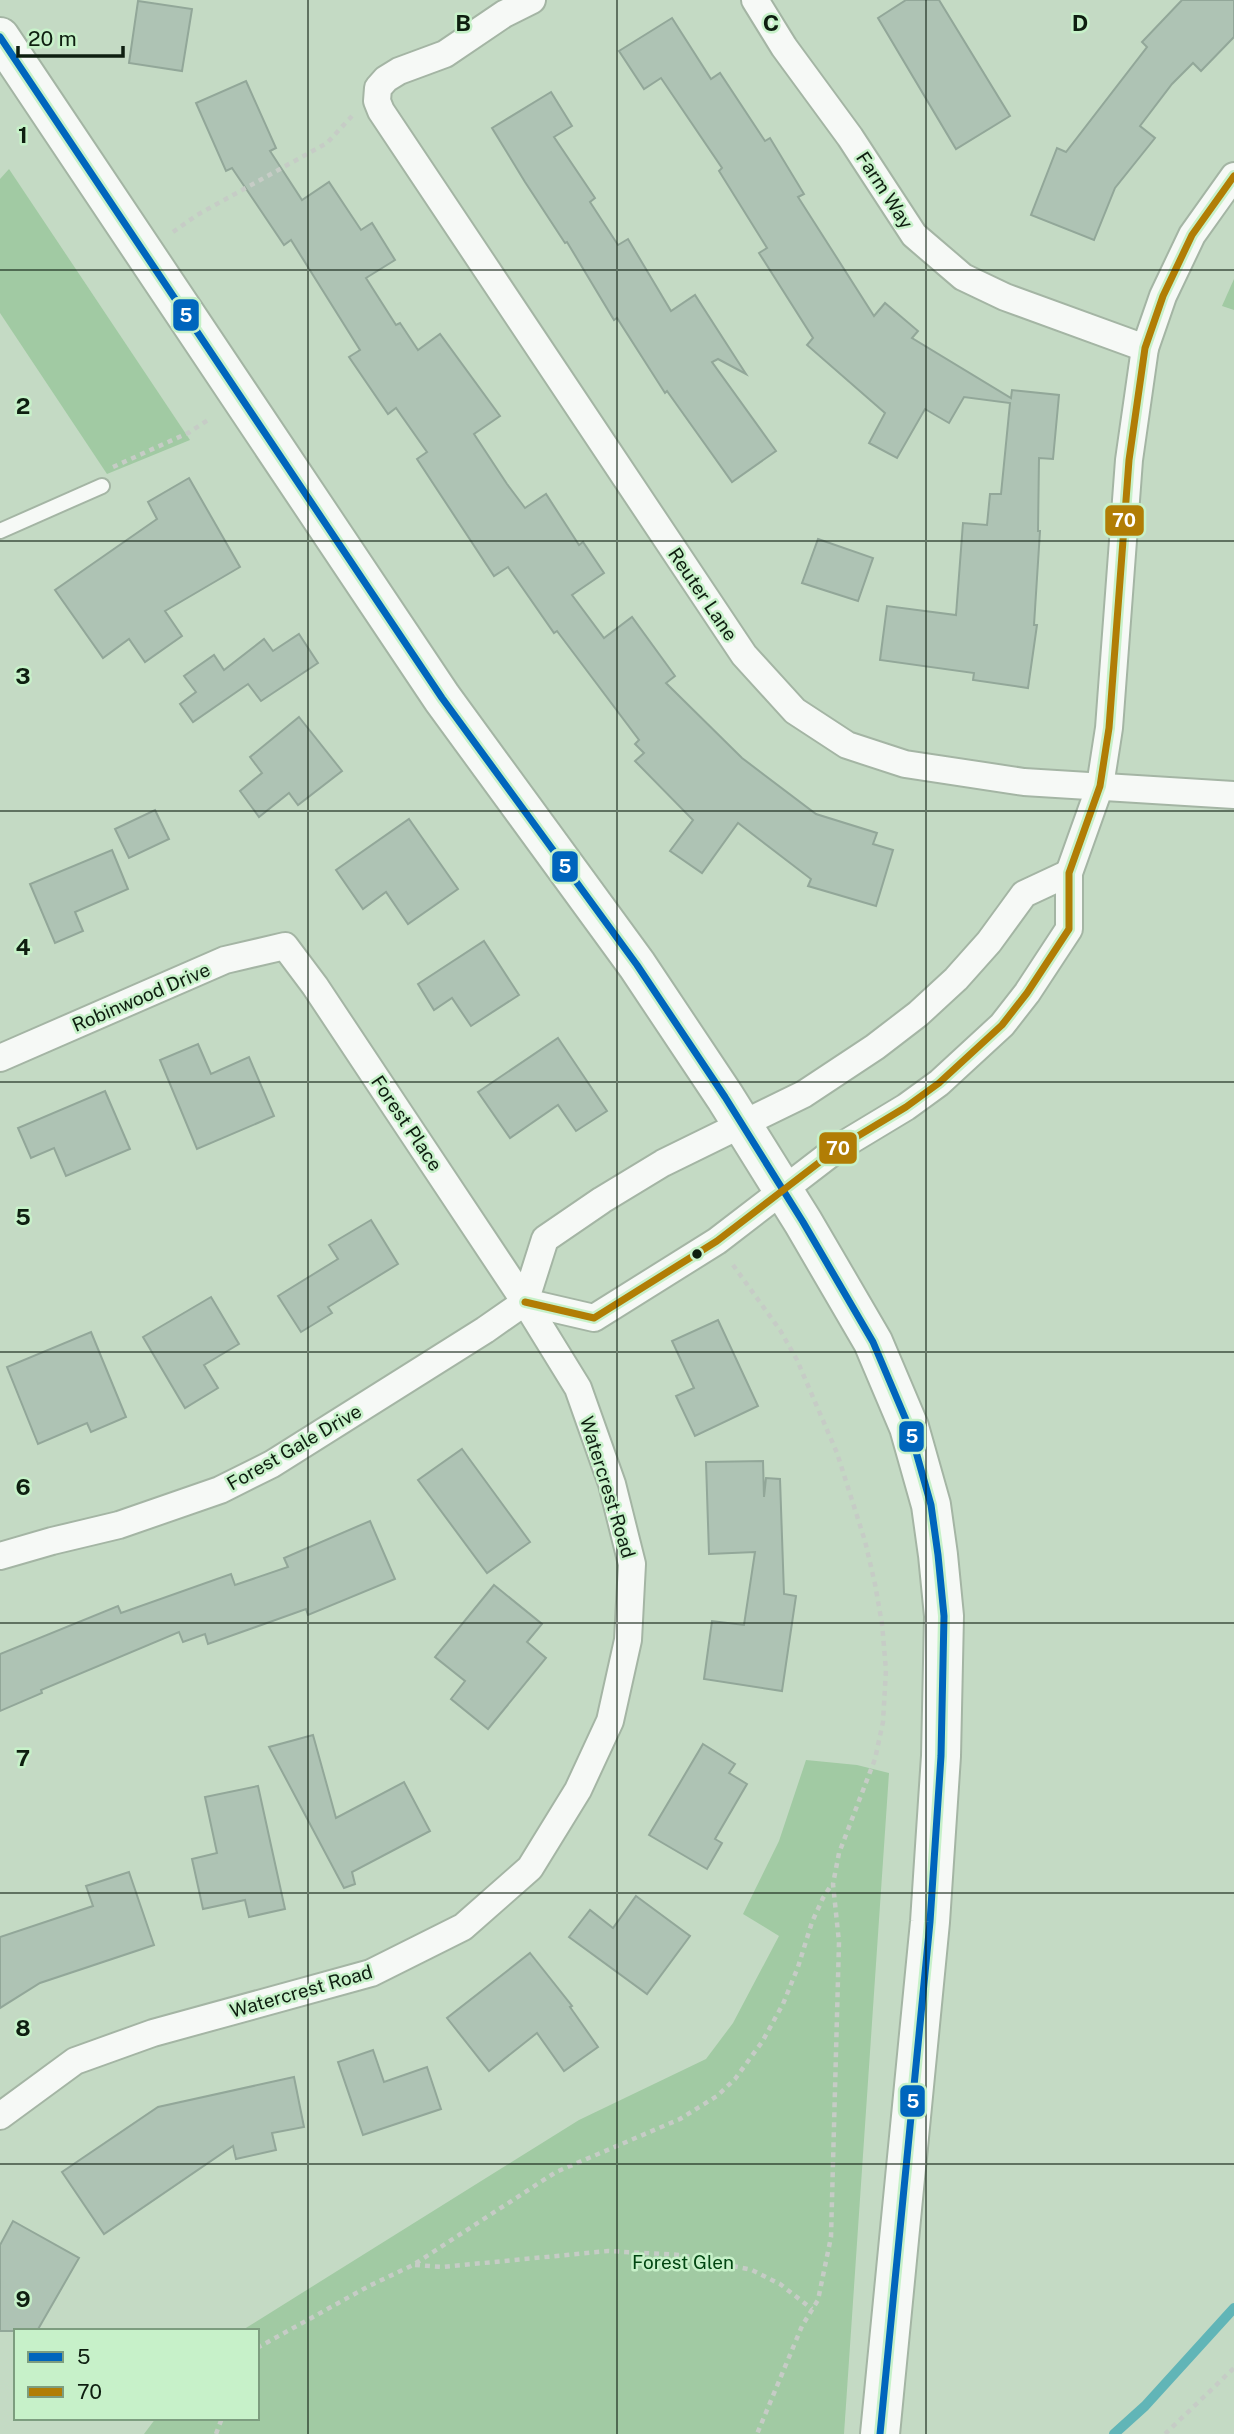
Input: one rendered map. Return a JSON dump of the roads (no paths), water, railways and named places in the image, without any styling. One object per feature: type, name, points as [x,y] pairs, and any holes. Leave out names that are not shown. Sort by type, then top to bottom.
[{"type":"main road","points":[[0,37],[442,698],[637,965],[741,1124],[873,1342],[909,1427],[931,1505],[944,1616],[941,1756],[930,1922],[880,2434]]},
{"type":"street","name":"Reuter Lane","points":[[533,0],[504,14],[445,54],[399,71],[386,79],[378,89],[377,101],[381,111],[744,655],[795,711],[847,745],[905,764],[1024,782],[1234,795]]},
{"type":"street","name":"Farm Way","points":[[755,0],[784,47],[850,137],[914,234],[963,277],[1005,297],[1145,348]]},
{"type":"street","points":[[1069,873],[1024,894],[989,942],[956,979],[918,1014],[875,1047],[804,1094],[663,1163],[545,1239],[525,1302],[594,1318],[717,1241],[838,1148],[906,1107],[939,1083],[1002,1025],[1027,993],[1069,929],[1069,873],[1100,786],[1109,728],[1129,460],[1145,348],[1163,296],[1192,234],[1234,176]]},
{"type":"street","name":"Robinwood Drive","points":[[0,1058],[225,960],[285,946]]},
{"type":"street","name":"Forest Place","points":[[285,946],[316,986],[525,1302]]},
{"type":"street","name":"Forest Gale Drive","points":[[0,1556],[119,1525],[220,1490],[272,1464],[525,1302]]},
{"type":"street","name":"Watercrest Road","points":[[0,2116],[75,2062],[153,2033],[371,1973],[464,1927],[530,1868],[578,1790],[610,1721],[628,1640],[632,1564],[612,1484],[578,1388],[525,1302]]},
{"type":"lane","points":[[0,531],[102,485]]},
{"type":"waterway","points":[[1114,2434],[1145,2406],[1234,2308]]},
{"type":"park label","name":"Forest Glen","points":[[683,2262]]}]
